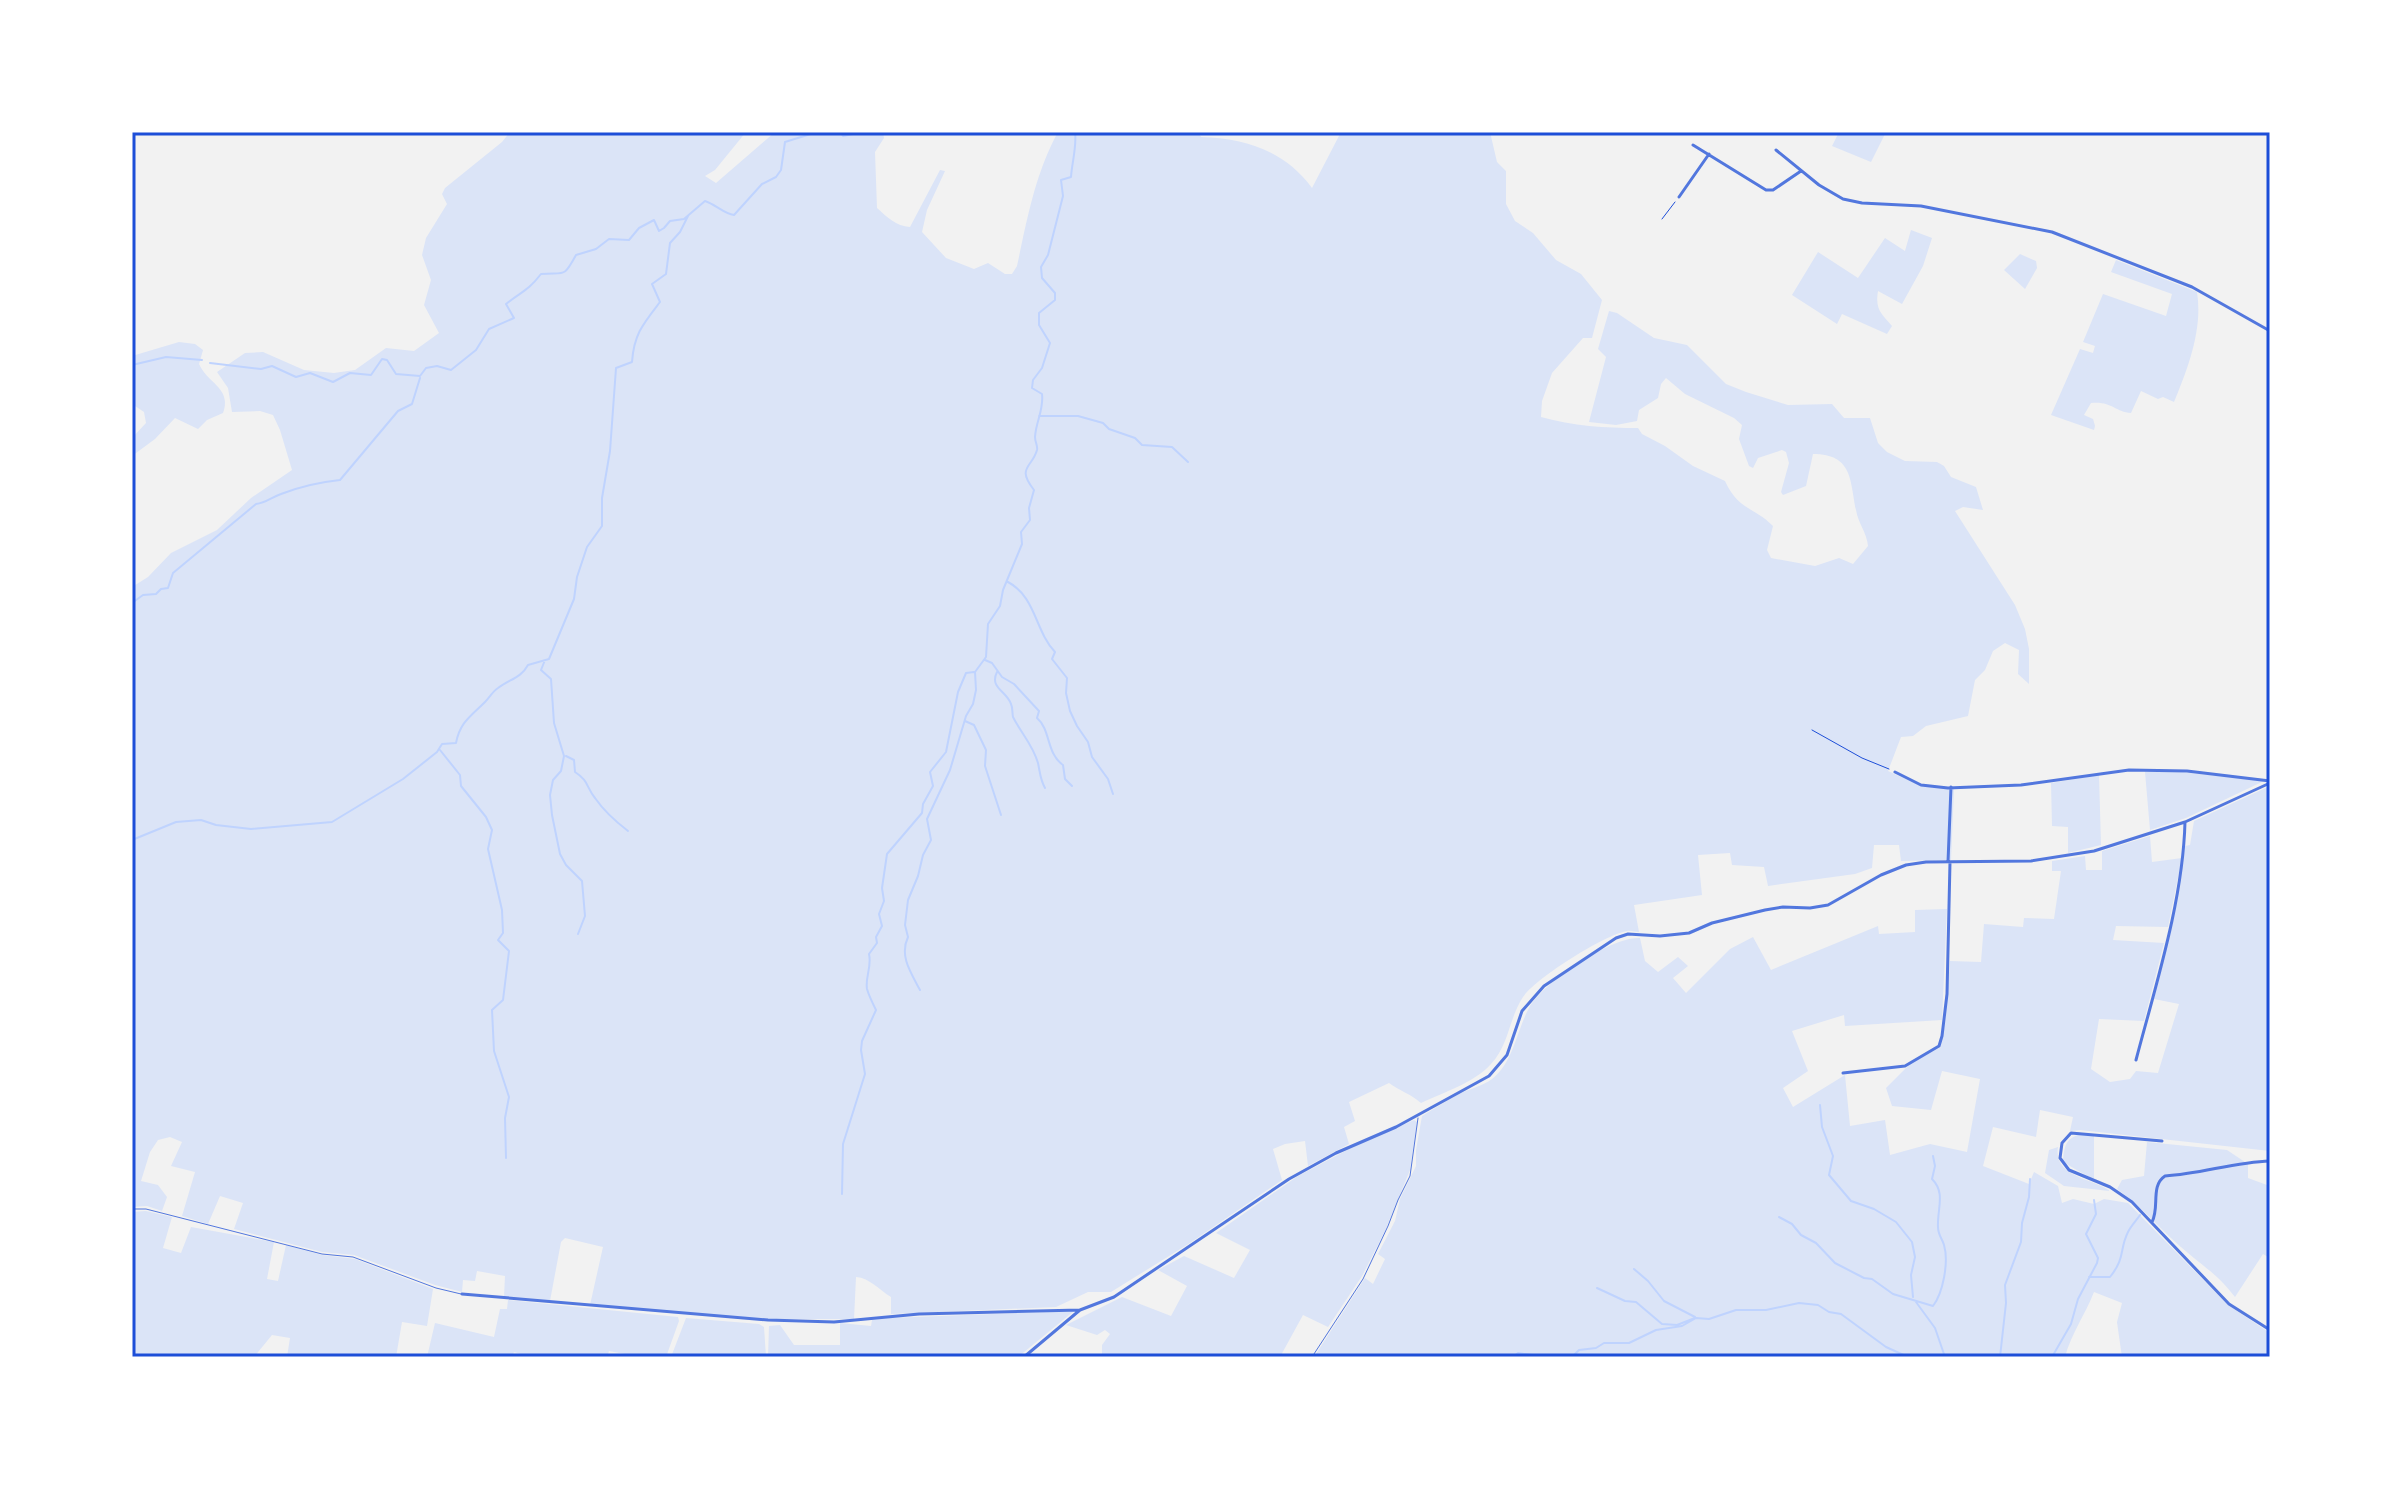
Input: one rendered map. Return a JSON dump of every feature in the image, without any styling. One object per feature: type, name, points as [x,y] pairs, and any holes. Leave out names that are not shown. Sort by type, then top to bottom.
[{"type":"street","points":[[1693,145],[1766,190],[1776,188],[1801,171]]},
{"type":"street","points":[[1776,150],[1826,190],[1848,201],[1921,206],[2052,232],[2192,287],[2270,331]]},
{"type":"street","points":[[1679,197],[1709,154]]},
{"type":"street","points":[[1895,772],[1921,785],[1951,787],[2021,785],[2101,773],[2157,770],[2270,782]]},
{"type":"street","points":[[1024,1357],[1080,1310],[1114,1297],[1289,1179],[1336,1153],[1419,1115],[1489,1076],[1507,1055],[1522,1011],[1544,986],[1616,938],[1628,934],[1660,936],[1689,933],[1712,923],[1765,910],[1828,905],[1881,875],[1906,865],[2007,862],[2094,851],[2185,822],[2270,782]]},
{"type":"street","points":[[1843,1073],[1905,1066],[1939,1046],[1947,994],[1951,787]]},
{"type":"street","points":[[2136,1060],[2171,919],[2182,862],[2185,822]]},
{"type":"street","points":[[2162,1141],[2082,1132],[2071,1133],[2059,1150],[2063,1165],[2110,1187],[2132,1202],[2229,1304],[2270,1330]]},
{"type":"street","points":[[2152,1222],[2157,1210],[2156,1186],[2165,1176],[2270,1161]]},
{"type":"street","points":[[462,1294],[768,1320],[834,1322],[919,1314],[1080,1310]]},
{"type":"lane","points":[[1312,1357],[1363,1279],[1388,1226],[1410,1176],[1419,1115]]},
{"type":"lane","points":[[132,1209],[146,1209],[322,1254],[353,1257],[436,1288],[462,1294]]},
{"type":"path","points":[[1662,219],[1679,197]]},
{"type":"path","points":[[1812,730],[1862,758],[1895,772]]},
{"type":"shaded area","points":[[510,132],[746,132],[715,170],[705,176],[716,183],[775,132],[883,132],[884,138],[875,152],[877,208],[896,223],[910,227],[940,170],[945,171],[927,210],[922,232],[946,258],[974,269],[988,263],[1005,274],[1012,274],[1017,266],[1038,181],[1058,132],[1198,132],[1201,137],[1233,140],[1263,149],[1289,165],[1312,188],[1341,132],[1490,132],[1497,162],[1506,171],[1506,204],[1515,221],[1533,233],[1556,260],[1581,274],[1602,300],[1592,338],[1583,338],[1552,373],[1542,401],[1541,417],[1589,426],[1638,428],[1642,434],[1693,466],[1725,481],[1741,503],[1773,526],[1767,550],[1771,558],[1815,566],[1839,558],[1853,564],[1868,546],[1843,464],[1826,455],[1813,454],[1806,486],[1783,495],[1781,492],[1789,463],[1786,452],[1782,450],[1758,458],[1753,468],[1749,466],[1739,439],[1742,425],[1685,394],[1666,378],[1661,384],[1658,398],[1639,410],[1637,421],[1616,425],[1589,422],[1606,357],[1598,349],[1609,311],[1617,313],[1654,338],[1687,345],[1726,384],[1788,405],[1832,404],[1844,418],[1870,418],[1878,443],[1887,452],[1905,461],[1937,462],[1951,477],[1976,487],[1983,510],[1963,507],[1955,511],[2015,605],[2029,649],[2029,684],[2018,674],[2019,650],[2005,643],[1993,651],[1985,670],[1975,680],[1968,716],[1926,726],[1913,736],[1901,737],[1888,771],[1921,786],[1954,789],[1951,860],[1901,861],[1899,845],[1874,845],[1872,868],[1855,874],[1768,886],[1764,867],[1732,865],[1730,853],[1698,855],[1702,895],[1634,905],[1639,932],[1627,931],[1603,940],[1542,979],[1523,997],[1502,1048],[1484,1071],[1421,1103],[1389,1083],[1349,1102],[1355,1121],[1344,1127],[1349,1144],[1308,1166],[1305,1141],[1273,1149],[1282,1180],[1111,1292],[1088,1292],[1056,1307],[891,1314],[891,1297],[870,1282],[856,1277],[854,1319],[768,1319],[590,1305],[603,1247],[565,1238],[561,1242],[550,1301],[504,1297],[505,1276],[477,1271],[475,1281],[463,1280],[462,1292],[354,1255],[322,1252],[234,1229],[243,1203],[220,1196],[208,1224],[182,1216],[195,1172],[171,1166],[182,1142],[170,1137],[158,1140],[150,1152],[141,1181],[158,1185],[167,1197],[162,1211],[147,1206],[132,1207],[132,587],[148,577],[171,553],[217,530],[251,498],[292,470],[273,415],[260,411],[232,412],[228,388],[217,372],[245,353],[263,352],[304,370],[334,373],[355,370],[386,348],[414,351],[439,333],[424,305],[431,280],[422,255],[426,238],[447,204],[442,194],[445,188]]},
{"type":"shaded area","points":[[1839,132],[1886,132],[1871,162],[1832,146]]},
{"type":"shaded area","points":[[1911,230],[1932,238],[1923,266],[1902,304],[1878,291],[1878,307],[1892,326],[1887,334],[1842,314],[1837,324],[1792,295],[1818,252],[1858,278],[1885,238],[1905,251]]},
{"type":"shaded area","points":[[2020,254],[2036,261],[2037,268],[2025,289],[2004,270]]},
{"type":"shaded area","points":[[2116,260],[2197,292],[2198,320],[2189,362],[2174,402],[2141,391],[2131,413],[2091,403],[2084,415],[2093,419],[2094,430],[2051,415],[2080,349],[2093,353],[2095,346],[2083,342],[2103,294],[2166,316],[2172,294],[2111,272]]},
{"type":"shaded area","points":[[179,342],[195,344],[203,350],[199,364],[222,392],[223,413],[207,420],[198,429],[175,418],[155,439],[132,456],[132,438],[146,423],[144,412],[132,404],[132,356]]},
{"type":"shaded area","points":[[2172,771],[2264,781],[2186,818],[2150,830],[2145,772]]},
{"type":"shaded area","points":[[2099,775],[2101,845],[2068,853],[2068,827],[2052,826],[2051,783]]},
{"type":"shaded area","points":[[2270,786],[2270,1151],[2070,1131],[2073,1117],[2040,1110],[2036,1137],[1993,1127],[1983,1166],[2029,1184],[2034,1172],[2058,1186],[2062,1203],[2073,1199],[2094,1204],[2104,1199],[2128,1203],[2228,1305],[2270,1333],[2270,1357],[2122,1357],[2117,1322],[2122,1303],[2094,1292],[2065,1357],[1314,1357],[1365,1278],[1373,1284],[1385,1259],[1378,1254],[1395,1221],[1400,1199],[1416,1166],[1422,1116],[1499,1072],[1537,997],[1579,962],[1613,944],[1640,938],[1645,961],[1658,972],[1678,957],[1688,966],[1673,978],[1686,993],[1730,949],[1753,937],[1771,970],[1878,926],[1879,934],[1915,932],[1915,910],[1947,909],[1942,1020],[1845,1026],[1844,1015],[1792,1031],[1808,1071],[1783,1088],[1793,1107],[1845,1075],[1850,1126],[1885,1120],[1890,1155],[1930,1144],[1967,1152],[1980,1079],[1942,1071],[1931,1110],[1892,1106],[1886,1088],[1911,1063],[1939,1048],[1945,1025],[1950,961],[1981,962],[1984,924],[2023,927],[2024,918],[2054,919],[2061,871],[2052,871],[2052,861],[2085,856],[2086,870],[2102,870],[2102,851],[2150,836],[2152,862],[2182,858],[2168,927],[2116,926],[2113,940],[2164,943],[2144,1021],[2099,1019],[2091,1069],[2110,1082],[2130,1079],[2136,1071],[2158,1073],[2179,1004],[2154,999],[2172,927],[2185,846],[2190,845],[2194,821]]},
{"type":"shaded area","points":[[1414,1120],[1417,1122],[1410,1170],[1362,1276],[1328,1327],[1303,1315],[1280,1357],[1102,1357],[1102,1345],[1110,1334],[1105,1330],[1097,1335],[1066,1325],[1122,1297],[1171,1316],[1187,1286],[1158,1270],[1184,1256],[1234,1278],[1250,1250],[1216,1233],[1298,1176]]},
{"type":"shaded area","points":[[2094,1135],[2094,1180],[2063,1162],[2067,1143],[2073,1137]]},
{"type":"shaded area","points":[[2147,1142],[2227,1150],[2248,1164],[2248,1178],[2270,1184],[2270,1258],[2263,1254],[2235,1297],[2218,1278],[2117,1189],[2122,1180],[2144,1176]]},
{"type":"shaded area","points":[[2058,1147],[2061,1165],[2068,1171],[2110,1191],[2064,1186],[2045,1173],[2049,1150]]},
{"type":"shaded area","points":[[146,1211],[172,1217],[163,1248],[181,1253],[191,1227],[274,1242],[267,1279],[278,1281],[286,1245],[322,1255],[355,1259],[433,1289],[427,1326],[402,1322],[396,1357],[287,1357],[290,1338],[272,1335],[254,1357],[132,1357],[132,1212]]},
{"type":"shaded area","points":[[508,1300],[678,1317],[679,1321],[666,1357],[641,1357],[609,1351],[607,1357],[531,1357],[514,1352],[512,1357],[427,1357],[435,1323],[494,1337],[500,1309],[507,1309]]},
{"type":"shaded area","points":[[1074,1311],[1018,1357],[768,1357],[769,1326],[780,1325],[794,1345],[840,1345],[840,1323],[871,1326],[872,1320],[889,1318]]},
{"type":"shaded area","points":[[686,1318],[759,1324],[764,1327],[766,1357],[671,1357]]},
{"type":"waterway","points":[[210,363],[261,369],[272,366],[296,377],[310,373],[333,382],[350,373],[371,375],[382,359],[387,360],[396,374],[420,376],[426,368],[437,366],[451,370],[476,350],[489,329],[514,318],[506,304],[541,274],[563,273],[576,255],[596,249],[609,239],[629,240],[639,228],[654,220],[659,231],[670,221],[684,219],[705,201],[734,215],[762,184],[776,177],[781,170],[785,142],[817,132]]},
{"type":"waterway","points":[[840,132],[843,136],[854,132]]},
{"type":"waterway","points":[[920,990],[905,958],[908,900],[931,840],[927,819],[950,770],[966,716],[973,704],[975,672],[986,657],[988,624],[1000,606],[1003,590],[1022,544],[1021,532],[1030,520],[1029,508],[1034,490],[1026,472],[1037,450],[1035,437],[1042,400],[1042,394],[1032,388],[1050,343],[1039,325],[1039,313],[1055,300],[1055,293],[1042,278],[1041,267],[1048,255],[1063,196],[1061,180],[1071,177],[1075,132]]},
{"type":"waterway","points":[[132,840],[176,822],[201,820],[251,829],[332,822],[403,779],[437,752],[442,744],[456,743],[463,724],[496,689],[519,676],[528,665],[549,659],[574,599],[577,577],[587,547],[602,526],[602,498],[610,451],[616,368],[632,362],[640,330],[660,302],[652,284],[666,274],[670,243],[688,216]]},
{"type":"waterway","points":[[132,365],[166,357],[202,360]]},
{"type":"waterway","points":[[132,603],[143,595],[156,594],[168,588],[173,573],[256,504],[295,489],[340,480],[398,411],[412,404],[420,378]]},
{"type":"waterway","points":[[1039,416],[1078,416],[1103,423],[1109,429],[1135,438],[1142,445],[1172,447],[1188,462]]},
{"type":"waterway","points":[[1008,582],[1024,596],[1055,652],[1052,659],[1067,678],[1070,711],[1088,742],[1092,757],[1108,779],[1113,794]]},
{"type":"waterway","points":[[545,660],[541,670],[551,679],[554,723],[564,756],[561,771],[553,780],[550,795],[552,815],[560,854],[582,881],[585,916],[578,934]]},
{"type":"waterway","points":[[985,660],[992,663],[1002,677],[1014,684],[1039,711],[1037,718],[1045,729],[1054,754],[1063,765],[1065,779],[1072,786]]},
{"type":"waterway","points":[[842,1194],[843,1144],[865,1074],[862,1041],[876,1010],[867,989],[867,980],[869,954],[877,943],[876,937],[882,926],[879,914],[884,901],[882,888],[887,854],[922,813],[923,804],[933,786],[930,772],[946,752],[958,692],[966,673],[974,672]]},
{"type":"waterway","points":[[997,672],[995,682],[1009,700],[1013,717],[1033,750],[1045,788]]},
{"type":"waterway","points":[[965,721],[974,725],[986,750],[985,766],[1001,815]]},
{"type":"waterway","points":[[440,750],[460,775],[461,786],[486,817],[492,830],[488,849],[502,910],[503,933],[498,940],[509,951],[503,1000],[492,1010],[494,1051],[509,1097],[505,1118],[506,1158]]},
{"type":"waterway","points":[[566,756],[574,760],[575,772],[585,781],[602,807],[628,831]]},
{"type":"waterway","points":[[1820,1105],[1822,1127],[1833,1156],[1829,1175],[1851,1201],[1874,1209],[1896,1222],[1912,1242],[1915,1257],[1911,1275],[1913,1297]]},
{"type":"waterway","points":[[1779,1217],[1816,1243],[1835,1263],[1872,1279],[1893,1294],[1933,1306],[1942,1285],[1946,1260],[1938,1230],[1940,1196],[1932,1179],[1935,1166],[1933,1156]]},
{"type":"waterway","points":[[2000,1357],[2005,1285],[2021,1242],[2030,1179]]},
{"type":"waterway","points":[[2052,1357],[2071,1324],[2078,1299],[2097,1263],[2098,1258],[2086,1234],[2096,1214],[2094,1200]]},
{"type":"waterway","points":[[2089,1277],[2110,1277],[2118,1264],[2125,1238],[2140,1215]]},
{"type":"waterway","points":[[1634,1269],[1664,1301],[1695,1317]]},
{"type":"waterway","points":[[1597,1288],[1625,1301],[1636,1302],[1662,1324],[1677,1325],[1695,1318]]},
{"type":"waterway","points":[[1916,1302],[1935,1328],[1945,1357]]},
{"type":"waterway","points":[[1572,1357],[1579,1350],[1596,1348],[1604,1343],[1629,1343],[1656,1330],[1682,1326],[1696,1318],[1709,1319],[1736,1310],[1766,1310],[1799,1303],[1818,1305],[1829,1312],[1841,1314],[1886,1347],[1908,1357]]},
{"type":"waterway","points":[[1513,1357],[1518,1353],[1546,1357]]}]
